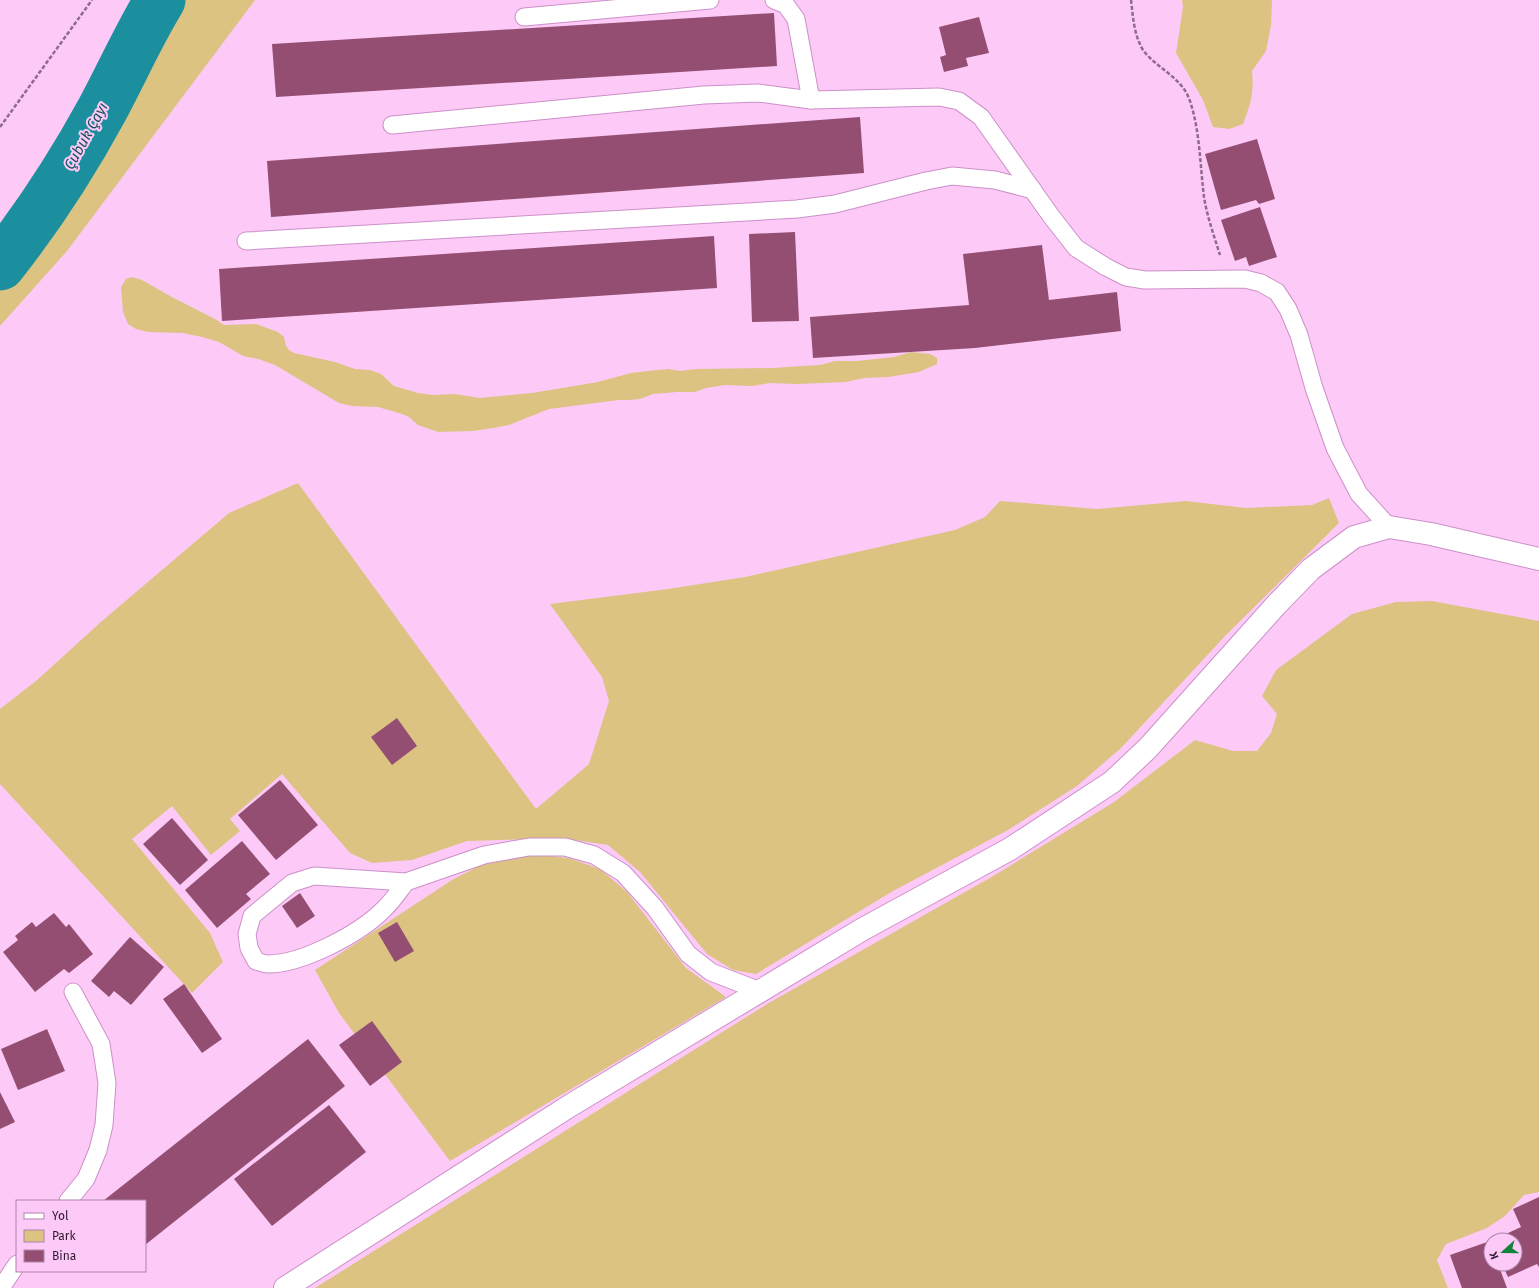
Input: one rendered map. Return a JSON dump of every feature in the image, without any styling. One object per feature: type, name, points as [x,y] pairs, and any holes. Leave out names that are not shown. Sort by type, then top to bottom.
[{"type":"street","points":[[285,1288],[571,1105],[863,928],[1010,849],[1112,782],[1148,748],[1277,604],[1311,569],[1354,537],[1388,527],[1431,534],[1539,559]]},
{"type":"lane","points":[[524,17],[710,0]]},
{"type":"lane","points":[[774,0],[786,5],[796,19],[811,100]]},
{"type":"lane","points":[[392,125],[704,95],[758,93],[811,100],[939,97],[959,101],[981,117],[1076,248],[1106,267],[1126,277],[1145,280],[1245,279],[1261,283],[1277,292],[1288,309],[1299,335],[1314,388],[1335,448],[1359,494],[1388,527]]},
{"type":"lane","points":[[246,241],[797,209],[834,204],[952,176],[994,180],[1034,190]]},
{"type":"lane","points":[[406,882],[383,910],[363,927],[330,946],[293,961],[266,964],[256,961],[249,948],[247,934],[252,916],[292,883],[314,876],[406,882],[484,855],[529,847],[565,848],[594,855],[623,873],[655,908],[688,954],[711,972],[760,991]]},
{"type":"lane","points":[[69,1200],[86,1179],[98,1150],[104,1125],[107,1083],[101,1044],[73,992]]},
{"type":"lane","points":[[1,1288],[16,1266]]},
{"type":"path","points":[[0,127],[92,0]]},
{"type":"path","points":[[1131,0],[1135,32],[1143,49],[1158,65],[1178,81],[1189,99],[1195,120],[1204,199],[1226,278]]},
{"type":"green space","points":[[146,0],[255,0],[67,251],[0,326],[0,228],[43,171]]},
{"type":"green space","points":[[1182,0],[1272,0],[1271,25],[1266,51],[1252,71],[1253,86],[1251,98],[1243,124],[1229,129],[1213,127],[1203,100],[1176,53],[1183,7]]},
{"type":"green space","points":[[132,277],[142,280],[224,325],[256,324],[278,332],[284,337],[286,346],[289,350],[294,353],[335,362],[355,369],[370,370],[381,374],[394,386],[418,393],[433,395],[455,394],[480,398],[532,393],[598,382],[631,373],[648,371],[668,369],[680,371],[696,369],[773,368],[820,365],[835,361],[857,361],[894,357],[911,352],[930,354],[937,358],[937,364],[919,372],[888,377],[864,378],[846,382],[797,384],[770,383],[752,386],[725,385],[706,388],[695,392],[653,394],[640,399],[619,400],[549,409],[509,425],[493,428],[473,431],[438,432],[418,425],[409,417],[402,414],[378,407],[352,406],[339,403],[275,365],[243,356],[219,342],[183,333],[148,332],[136,329],[128,324],[123,312],[121,287],[126,279]]},
{"type":"green space","points":[[298,483],[536,809],[589,764],[609,701],[602,677],[550,604],[668,589],[745,577],[955,530],[985,517],[1000,501],[1097,509],[1186,501],[1246,508],[1312,505],[1329,498],[1339,523],[1227,634],[1121,748],[1077,786],[1008,830],[893,891],[756,974],[733,970],[707,954],[640,872],[608,845],[561,838],[467,841],[412,860],[372,863],[350,853],[282,774],[230,819],[240,831],[211,855],[172,806],[132,839],[210,933],[223,962],[192,993],[0,784],[0,709],[36,681],[102,621],[229,513]]},
{"type":"green space","points":[[1432,601],[1539,621],[1539,1192],[1524,1195],[1505,1216],[1487,1228],[1446,1244],[1437,1260],[1448,1288],[315,1288],[767,1004],[995,875],[1114,802],[1195,740],[1233,751],[1257,751],[1271,733],[1277,714],[1262,696],[1276,670],[1352,614],[1396,602]]},
{"type":"green space","points":[[515,855],[542,855],[569,858],[600,869],[627,892],[686,968],[726,997],[450,1161],[339,1013],[315,970],[452,880],[481,865]]},
{"type":"building","points":[[774,13],[777,66],[276,97],[272,44]]},
{"type":"building","points":[[979,17],[989,53],[966,58],[968,66],[944,72],[940,57],[946,55],[939,27]]},
{"type":"building","points":[[860,117],[864,173],[271,217],[267,161]]},
{"type":"building","points":[[1257,139],[1275,199],[1259,204],[1256,200],[1221,210],[1205,154]]},
{"type":"building","points":[[1260,207],[1277,257],[1249,266],[1246,257],[1235,261],[1221,220]]},
{"type":"building","points":[[795,232],[799,321],[752,322],[749,234]]},
{"type":"building","points":[[714,236],[717,288],[222,321],[219,269]]},
{"type":"building","points":[[1042,245],[1049,300],[1117,292],[1121,331],[975,348],[813,358],[810,317],[969,305],[963,254]]},
{"type":"building","points":[[397,718],[417,746],[392,765],[371,737]]},
{"type":"building","points":[[280,780],[318,825],[276,860],[238,815]]},
{"type":"building","points":[[172,818],[208,860],[180,885],[143,844]]},
{"type":"building","points":[[242,841],[270,874],[246,894],[251,899],[217,928],[185,890]]},
{"type":"building","points":[[300,893],[315,916],[297,928],[282,906]]},
{"type":"building","points":[[54,913],[66,927],[69,924],[93,954],[69,973],[64,969],[35,992],[3,952],[18,940],[15,936],[32,922],[36,927]]},
{"type":"building","points":[[397,922],[414,951],[395,962],[378,933]]},
{"type":"building","points":[[130,937],[164,967],[131,1005],[114,991],[109,997],[91,981]]},
{"type":"building","points":[[184,984],[222,1039],[202,1053],[163,999]]},
{"type":"building","points":[[372,1021],[402,1062],[370,1086],[339,1045]]},
{"type":"building","points":[[47,1029],[65,1071],[18,1090],[1,1049]]},
{"type":"building","points":[[308,1039],[345,1086],[146,1244],[146,1200],[104,1200]]},
{"type":"building","points":[[0,1092],[15,1122],[0,1129]]},
{"type":"building","points":[[329,1105],[366,1152],[272,1226],[234,1179]]},
{"type":"building","points":[[1539,1197],[1539,1267],[1537,1264],[1523,1270],[1523,1232],[1510,1232],[1521,1227],[1513,1209]]},
{"type":"building","points":[[1483,1243],[1483,1272],[1501,1272],[1507,1288],[1462,1288],[1450,1255]]},
{"type":"building","points":[[1506,1272],[1519,1272],[1508,1277]]},
{"type":"waterway","name":"Çubuk Çayı","points":[[0,265],[42,209],[79,151],[102,110],[144,27],[160,0]]}]
